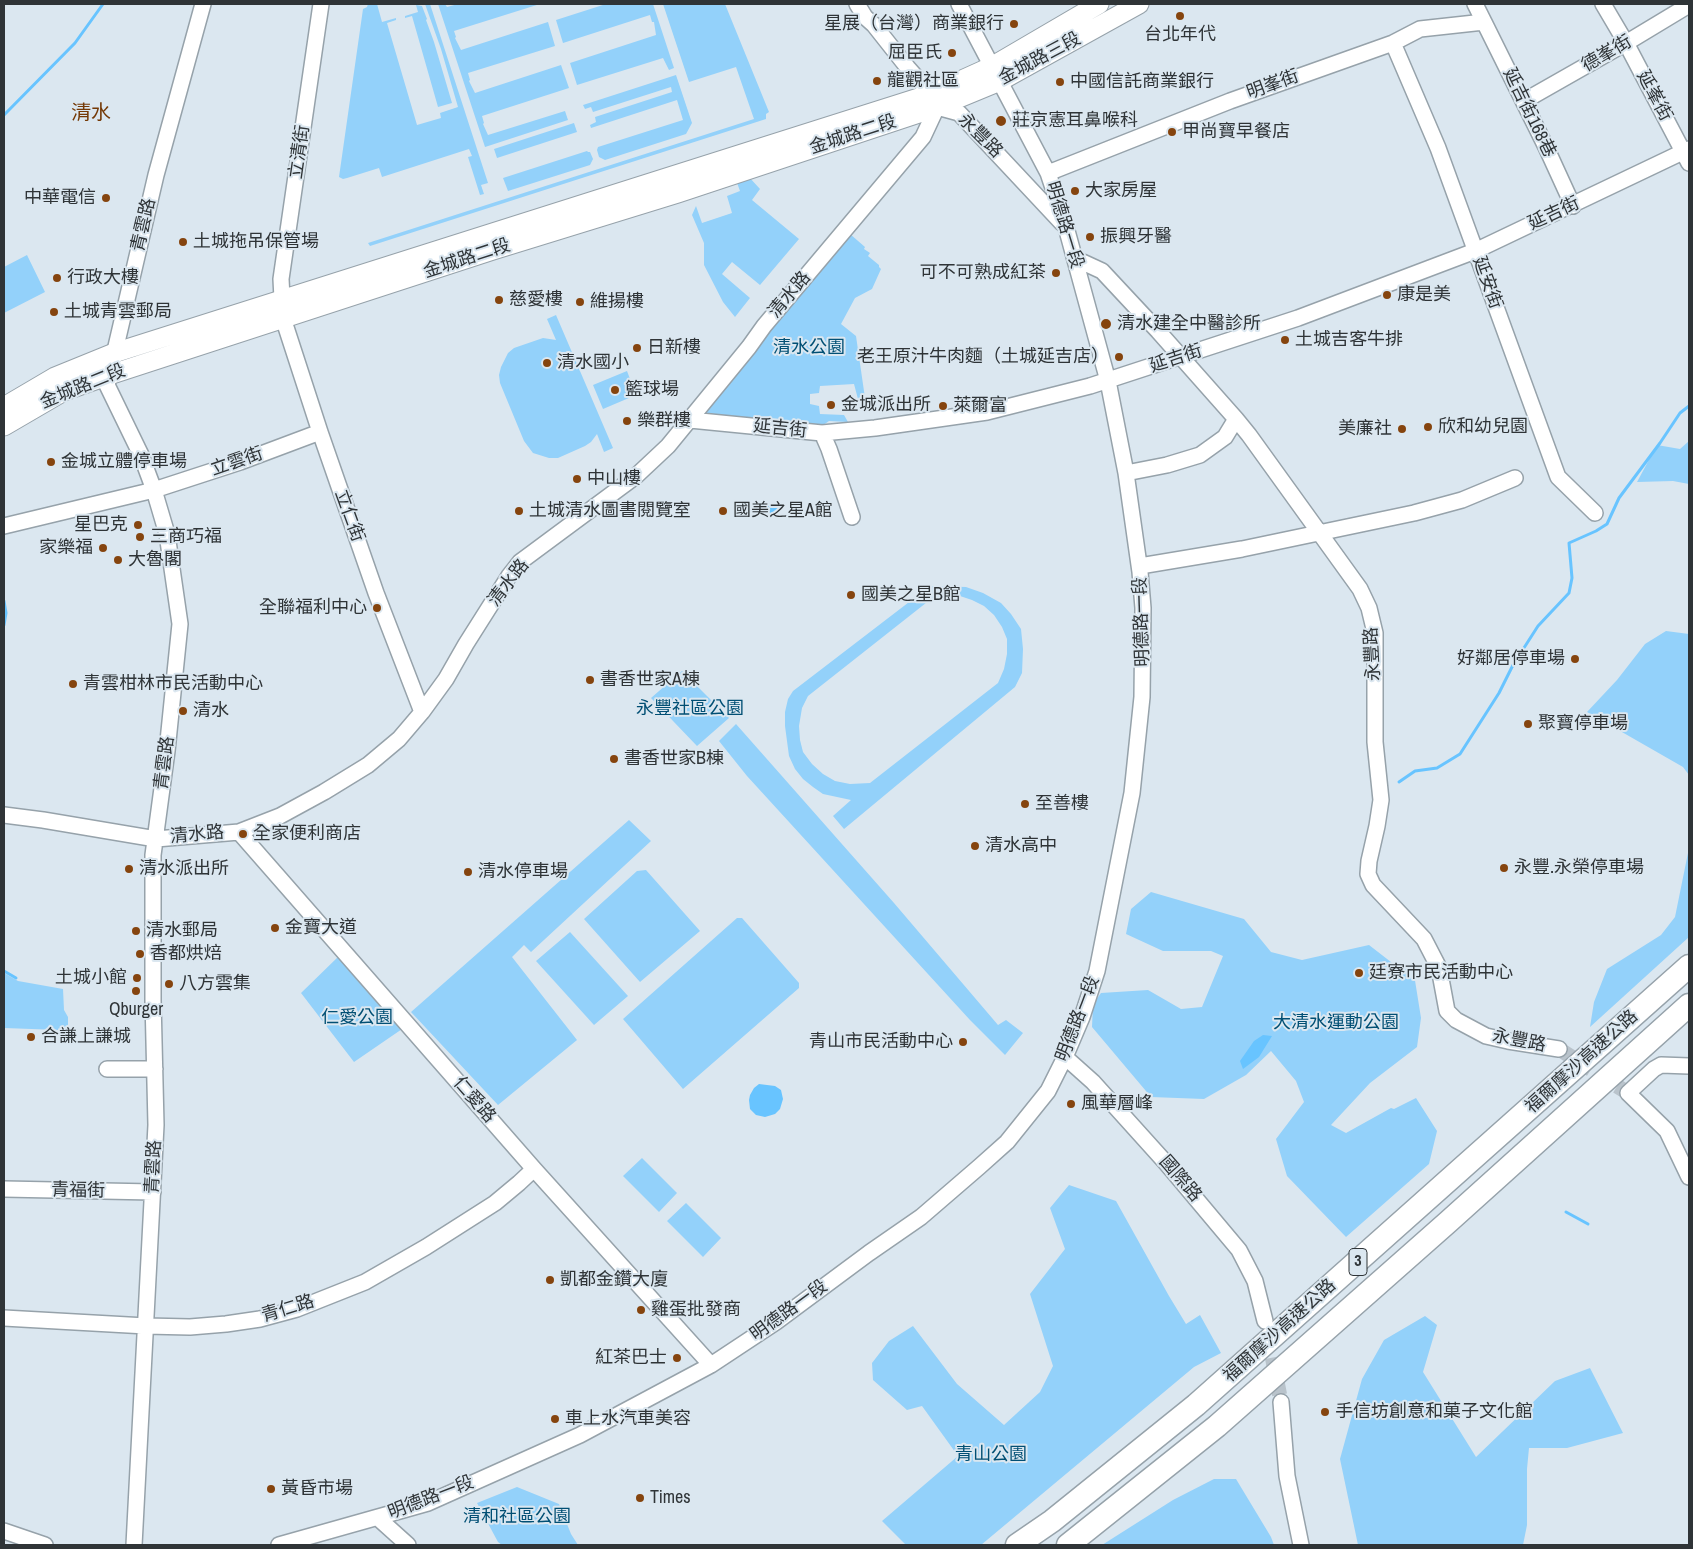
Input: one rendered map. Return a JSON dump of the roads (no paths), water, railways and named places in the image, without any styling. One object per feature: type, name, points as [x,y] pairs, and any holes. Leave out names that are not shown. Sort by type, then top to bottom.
[{"type":"highway","name":"福爾摩沙高速公路","points":[[1017,1545],[1052,1521],[1196,1406],[1689,966]]},
{"type":"highway","name":"福爾摩沙高速公路","points":[[1068,1545],[1217,1426],[1448,1222],[1689,1005]]},
{"type":"main road","name":"金城路三段","points":[[997,74],[1099,4]]},
{"type":"main road","name":"金城路三段","points":[[934,100],[997,74],[1139,4]]},
{"type":"main road","name":"金城路二段","points":[[4,407],[55,377],[114,353],[282,309],[493,250],[678,193],[934,100]]},
{"type":"main road","name":"金城路二段","points":[[4,426],[64,391],[282,309]]},
{"type":"street","name":"青雲路","points":[[134,1545],[156,1125],[153,855],[167,751],[180,624],[167,534],[141,455],[108,384],[108,375],[156,176],[203,4]]},
{"type":"street","name":"立清街","points":[[282,309],[281,279],[321,4]]},
{"type":"street","points":[[857,4],[865,17],[934,100]]},
{"type":"street","name":"明德路一段","points":[[279,1545],[428,1503],[580,1435],[711,1365],[776,1322],[869,1253],[922,1217],[1007,1142],[1048,1091],[1065,1057],[1082,1017],[1097,971],[1132,793],[1144,662],[1140,566],[1126,472],[1108,381],[1066,227],[1048,174],[959,4]]},
{"type":"street","points":[[1475,4],[1484,22]]},
{"type":"street","name":"延峯街","points":[[1602,4],[1626,43],[1687,155]]},
{"type":"street","name":"德峯街","points":[[1524,101],[1626,43],[1689,4]]},
{"type":"street","name":"明峯街","points":[[1048,174],[1230,101],[1393,43],[1420,29],[1484,22]]},
{"type":"street","name":"延吉街168巷","points":[[1484,22],[1524,101],[1573,206]]},
{"type":"street","name":"延安街","points":[[1393,43],[1438,148],[1558,476],[1595,513]]},
{"type":"street","name":"永豐路","points":[[934,100],[959,112],[1066,227]]},
{"type":"street","name":"清水路","points":[[4,815],[156,839],[239,832],[280,816],[368,765],[399,739],[422,712],[446,679],[500,590],[520,562],[636,476],[668,446],[764,326],[923,137],[934,100]]},
{"type":"street","name":"延吉街","points":[[690,420],[822,433],[875,428],[987,412],[1050,397],[1108,381],[1298,318],[1475,251],[1687,155]]},
{"type":"street","name":"永豐路","points":[[1076,260],[1102,271],[1182,357],[1250,435],[1360,590],[1369,608],[1375,633],[1375,742],[1381,800],[1368,874],[1373,885],[1424,939],[1439,968],[1447,1011],[1456,1020],[1486,1036],[1559,1049]]},
{"type":"street","name":"立仁街","points":[[282,309],[320,432],[376,593],[422,712]]},
{"type":"street","points":[[1126,472],[1167,465],[1200,455],[1225,437],[1236,419]]},
{"type":"street","name":"立雲街","points":[[4,526],[114,498],[154,490],[240,462],[320,432]]},
{"type":"street","points":[[822,433],[852,517]]},
{"type":"street","points":[[1140,566],[1242,549],[1414,513],[1462,500],[1515,478]]},
{"type":"street","name":"仁愛路","points":[[239,832],[534,1169],[711,1365]]},
{"type":"street","name":"國際路","points":[[1065,1057],[1093,1082],[1166,1163],[1240,1250],[1255,1282],[1265,1321]]},
{"type":"street","points":[[1689,1066],[1661,1065],[1628,1093],[1667,1131],[1689,1177]]},
{"type":"street","points":[[107,1069],[155,1069]]},
{"type":"street","name":"青仁路","points":[[4,1318],[190,1327],[260,1319],[297,1309],[365,1282],[426,1247],[495,1203],[534,1169]]},
{"type":"street","name":"青福街","points":[[4,1189],[153,1192]]},
{"type":"street","points":[[1281,1402],[1287,1476],[1301,1545]]},
{"type":"street","points":[[378,1518],[408,1545]]},
{"type":"street","points":[[4,1531],[46,1545]]},
{"type":"waterway","points":[[4,115],[75,43],[103,4]]},
{"type":"waterway","points":[[1399,782],[1415,771],[1437,768],[1460,754],[1499,693],[1513,665],[1538,626],[1569,593],[1572,578],[1569,543],[1607,524],[1619,498],[1680,413],[1689,406]]},
{"type":"waterway","points":[[4,601],[6,613],[4,625]]},
{"type":"waterway","points":[[4,971],[16,978]]},
{"type":"waterway","points":[[1566,1212],[1588,1224]]},
{"type":"tunnel","points":[[1559,1049],[1628,1093]]},
{"type":"tunnel","points":[[1268,1335],[1281,1402]]},
{"type":"place","name":"台北年代","points":[[1180,16]]},
{"type":"place","name":"星展（台灣）商業銀行","points":[[1014,24]]},
{"type":"place","name":"屈臣氏","points":[[952,53]]},
{"type":"place","name":"龍觀社區","points":[[877,81]]},
{"type":"place","name":"中國信託商業銀行","points":[[1060,82]]},
{"type":"place","name":"莊京憲耳鼻喉科","points":[[1001,121]]},
{"type":"place","name":"甲尚寶早餐店","points":[[1172,132]]},
{"type":"place","name":"大家房屋","points":[[1075,191]]},
{"type":"place","name":"中華電信","points":[[106,198]]},
{"type":"place","name":"振興牙醫","points":[[1090,237]]},
{"type":"place","name":"土城拖吊保管場","points":[[183,242]]},
{"type":"place","name":"可不可熟成紅茶","points":[[1056,273]]},
{"type":"place","name":"行政大樓","points":[[57,278]]},
{"type":"place","name":"康是美","points":[[1387,295]]},
{"type":"place","name":"慈愛樓","points":[[499,300]]},
{"type":"place","name":"維揚樓","points":[[580,302]]},
{"type":"place","name":"土城青雲郵局","points":[[54,312]]},
{"type":"place","name":"清水建全中醫診所","points":[[1106,324]]},
{"type":"place","name":"土城吉客牛排","points":[[1285,340]]},
{"type":"place","name":"日新樓","points":[[637,348]]},
{"type":"place","name":"老王原汁牛肉麵（土城延吉店）","points":[[1119,357]]},
{"type":"place","name":"清水國小","points":[[547,363]]},
{"type":"place","name":"籃球場","points":[[615,390]]},
{"type":"place","name":"金城派出所","points":[[831,405]]},
{"type":"place","name":"萊爾富","points":[[943,406]]},
{"type":"place","name":"樂群樓","points":[[627,421]]},
{"type":"place","name":"欣和幼兒園","points":[[1428,427]]},
{"type":"place","name":"美廉社","points":[[1402,429]]},
{"type":"place","name":"金城立體停車場","points":[[51,462]]},
{"type":"place","name":"中山樓","points":[[577,479]]},
{"type":"place","name":"土城清水圖書閱覽室","points":[[519,511]]},
{"type":"place","name":"國美之星A館","points":[[723,511]]},
{"type":"place","name":"星巴克","points":[[138,525]]},
{"type":"place","name":"三商巧福","points":[[140,537]]},
{"type":"place","name":"家樂福","points":[[103,548]]},
{"type":"place","name":"大魯閣","points":[[118,560]]},
{"type":"place","name":"國美之星B館","points":[[851,595]]},
{"type":"place","name":"全聯福利中心","points":[[377,608]]},
{"type":"place","name":"好鄰居停車場","points":[[1575,659]]},
{"type":"place","name":"書香世家A棟","points":[[590,680]]},
{"type":"place","name":"青雲柑林市民活動中心","points":[[73,684]]},
{"type":"place","name":"清水","points":[[183,711]]},
{"type":"place","name":"聚寶停車場","points":[[1528,724]]},
{"type":"place","name":"書香世家B棟","points":[[614,759]]},
{"type":"place","name":"至善樓","points":[[1025,804]]},
{"type":"place","name":"全家便利商店","points":[[243,834]]},
{"type":"place","name":"清水高中","points":[[975,846]]},
{"type":"place","name":"永豐.永榮停車場","points":[[1504,868]]},
{"type":"place","name":"清水派出所","points":[[129,869]]},
{"type":"place","name":"清水停車場","points":[[468,872]]},
{"type":"place","name":"金寶大道","points":[[275,928]]},
{"type":"place","name":"清水郵局","points":[[136,931]]},
{"type":"place","name":"香都烘焙","points":[[140,954]]},
{"type":"place","name":"廷寮市民活動中心","points":[[1359,973]]},
{"type":"place","name":"土城小館","points":[[137,978]]},
{"type":"place","name":"八方雲集","points":[[169,984]]},
{"type":"place","name":"Qburger","points":[[136,991]]},
{"type":"place","name":"合謙上謙城","points":[[31,1037]]},
{"type":"place","name":"青山市民活動中心","points":[[963,1042]]},
{"type":"place","name":"風華層峰","points":[[1071,1104]]},
{"type":"place","name":"凱都金鑽大廈","points":[[550,1280]]},
{"type":"place","name":"雞蛋批發商","points":[[641,1310]]},
{"type":"place","name":"紅茶巴士","points":[[677,1358]]},
{"type":"place","name":"手信坊創意和菓子文化館","points":[[1325,1412]]},
{"type":"place","name":"車上水汽車美容","points":[[555,1419]]},
{"type":"place","name":"黃昏市場","points":[[271,1489]]},
{"type":"place","name":"Times","points":[[640,1498]]},
{"type":"district","name":"清水","points":[[91,114]]},
{"type":"park label","name":"清水公園","points":[[809,348]]},
{"type":"park label","name":"永豐社區公園","points":[[690,709]]},
{"type":"park label","name":"仁愛公園","points":[[357,1018]]},
{"type":"park label","name":"大清水運動公園","points":[[1336,1023]]},
{"type":"park label","name":"青山公園","points":[[991,1455]]},
{"type":"park label","name":"清和社區公園","points":[[517,1517]]}]
